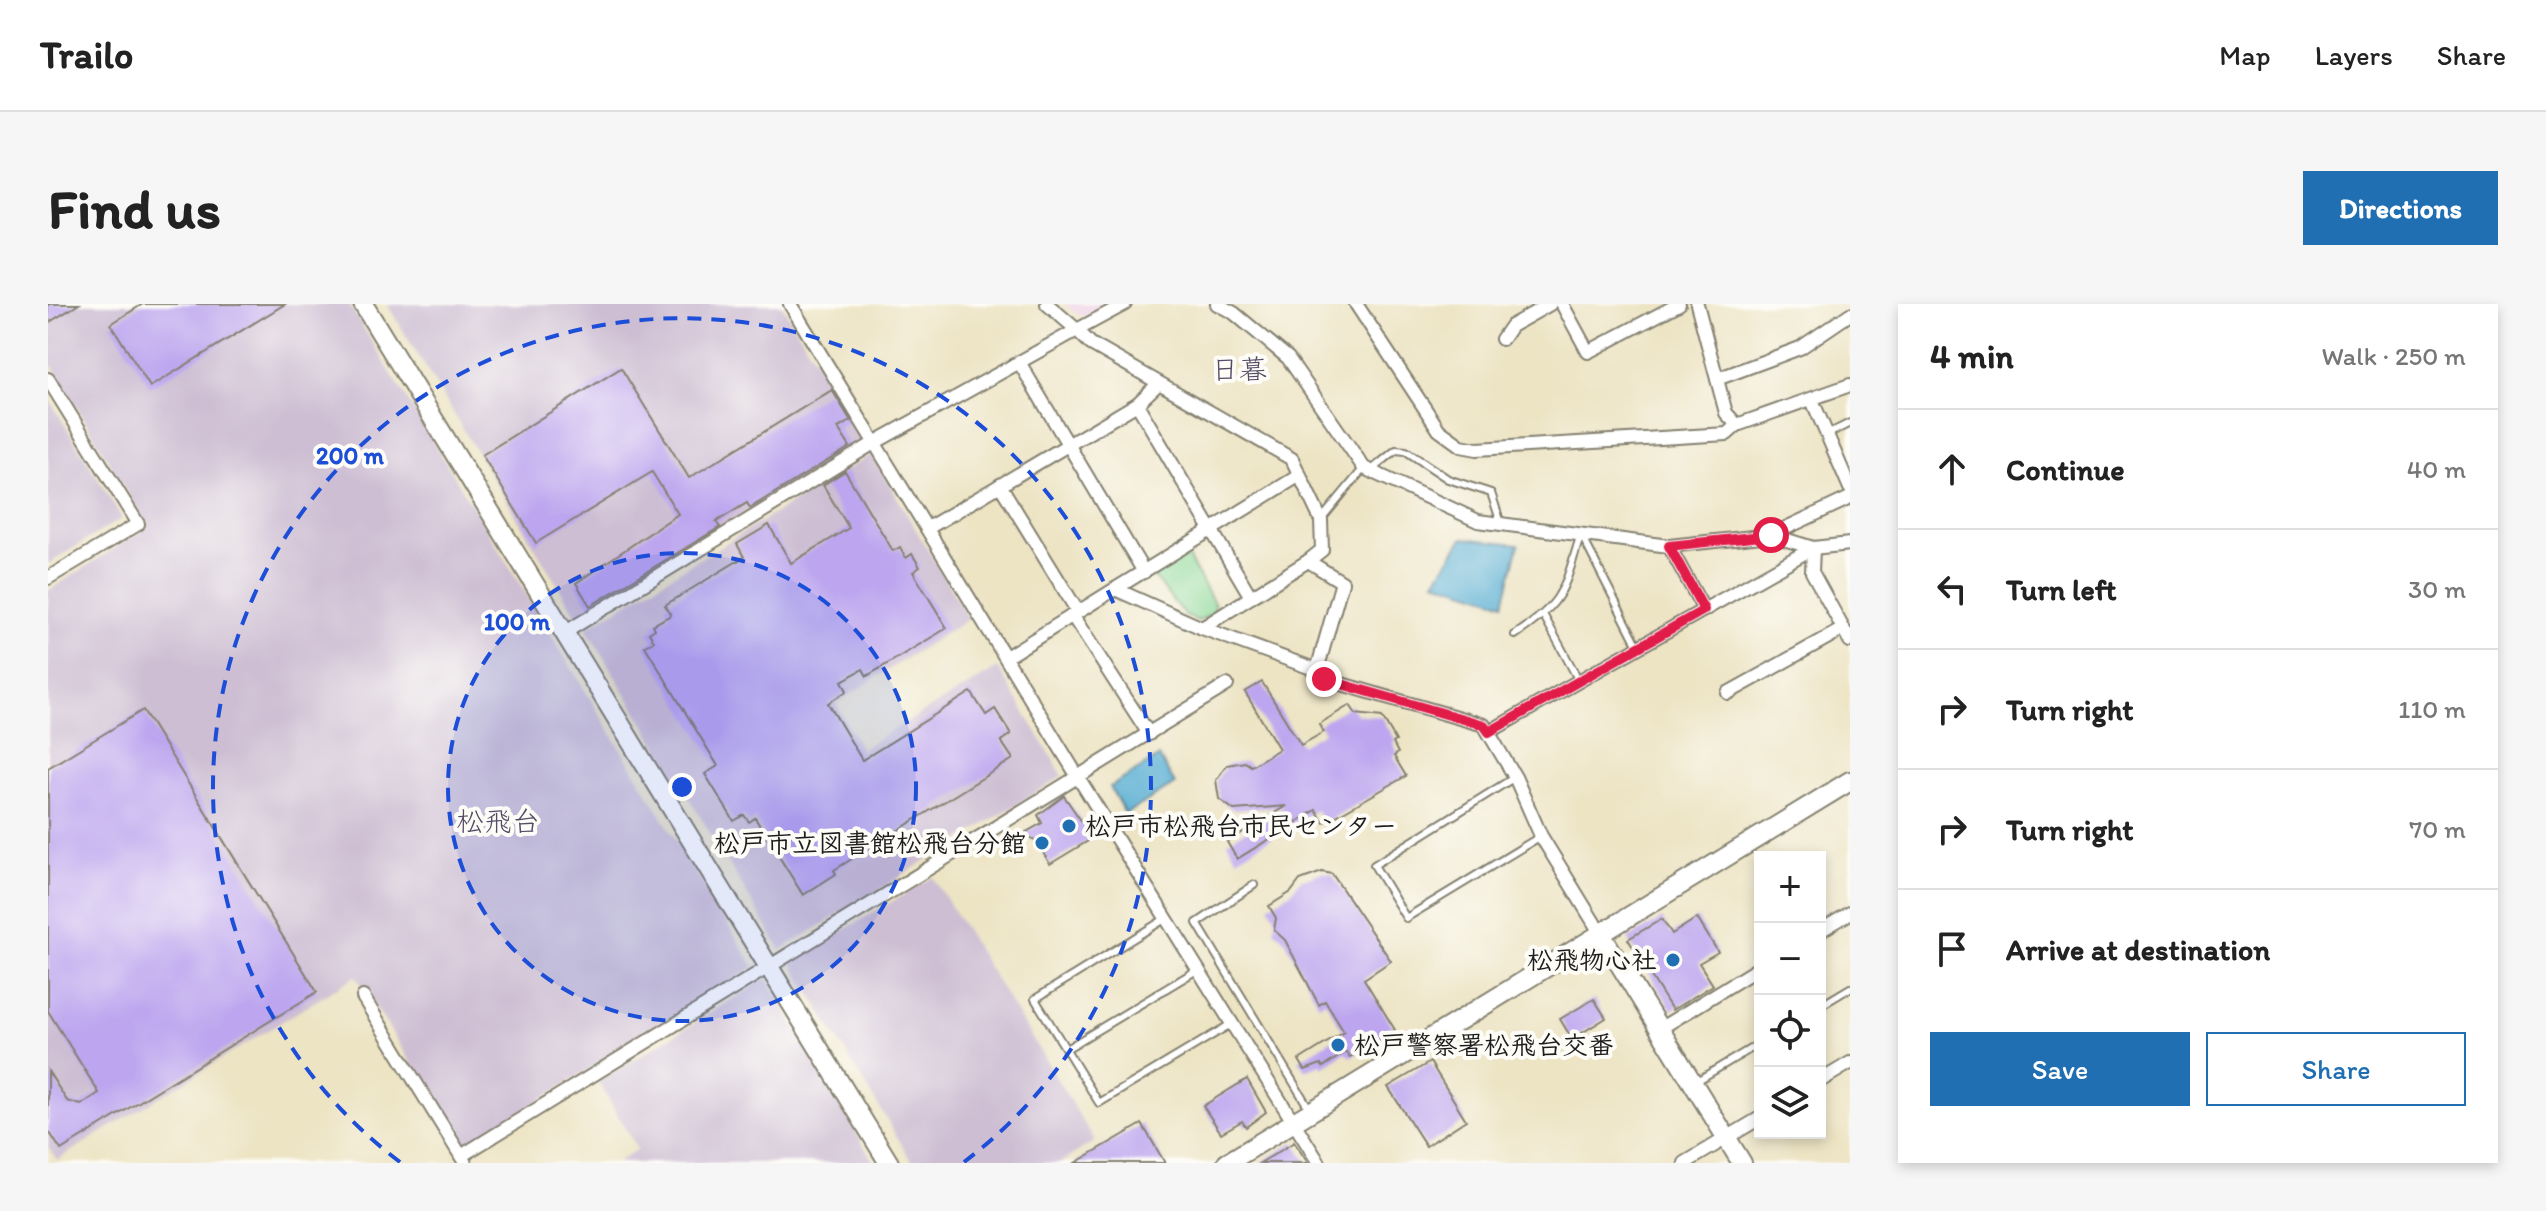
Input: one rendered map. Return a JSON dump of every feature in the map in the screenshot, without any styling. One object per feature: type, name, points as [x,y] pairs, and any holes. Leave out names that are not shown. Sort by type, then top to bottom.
[{"type":"street","points":[[363,304],[889,1163]]},
{"type":"street","points":[[790,304],[1165,919],[1318,1163]]},
{"type":"street","points":[[1047,304],[1091,344],[1292,459],[1300,475],[1321,520],[1322,550],[1202,628]]},
{"type":"street","points":[[564,633],[874,443],[1125,304]]},
{"type":"street","points":[[1217,304],[1234,313],[1288,358],[1367,470],[1478,521],[1669,546],[1771,535],[1850,498]]},
{"type":"street","points":[[1356,304],[1439,430],[1461,446],[1477,449],[1727,434],[1737,425],[1850,385]]},
{"type":"street","points":[[1502,339],[1511,326],[1550,304]]},
{"type":"street","points":[[1562,304],[1588,352],[1679,304]]},
{"type":"street","points":[[1697,304],[1726,413],[1737,425]]},
{"type":"street","points":[[1717,379],[1800,348],[1850,314]]},
{"type":"street","points":[[1019,362],[1144,572]]},
{"type":"street","points":[[48,379],[138,524],[48,578]]},
{"type":"street","points":[[928,528],[1137,404],[1158,384]]},
{"type":"street","points":[[1812,400],[1850,488]]},
{"type":"street","points":[[1137,404],[1251,597]]},
{"type":"street","points":[[1006,657],[1300,475]]},
{"type":"street","points":[[1000,485],[1149,734]]},
{"type":"street","points":[[1771,535],[1813,548],[1850,544]]},
{"type":"street","points":[[1669,546],[1704,610]]},
{"type":"street","points":[[1489,732],[1813,548]]},
{"type":"street","points":[[1728,693],[1847,634],[1812,572],[1813,548]]},
{"type":"street","points":[[1308,561],[1342,582],[1317,670]]},
{"type":"street","points":[[1115,589],[1202,628],[1317,670],[1324,679],[1484,725],[1515,777],[1541,836],[1742,1163]]},
{"type":"street","points":[[363,997],[463,1160],[1227,685]]},
{"type":"street","points":[[1227,1163],[1850,781]]},
{"type":"street","points":[[1826,927],[1850,913]]},
{"type":"street","points":[[1661,1028],[1754,971]]},
{"type":"street","points":[[1826,1077],[1850,1063]]},
{"type":"street","points":[[1685,1163],[1754,1122]]},
{"type":"lane","points":[[1827,434],[1850,423]]},
{"type":"lane","points":[[1321,520],[1367,470],[1396,450],[1406,451],[1448,479],[1491,493],[1502,525]]},
{"type":"lane","points":[[1515,635],[1544,616],[1560,599],[1581,534]]},
{"type":"lane","points":[[1581,534],[1638,646]]},
{"type":"lane","points":[[1544,616],[1578,679]]},
{"type":"lane","points":[[1515,777],[1374,865],[1406,918],[1541,836]]},
{"type":"lane","points":[[1254,885],[1197,923],[1311,1111]]},
{"type":"lane","points":[[1165,919],[1035,999],[1099,1103],[1231,1024]]},
{"type":"lane","points":[[1066,1049],[1197,970]]},
{"type":"lane","points":[[1826,1002],[1850,988]]},
{"type":"lane","points":[[1694,1082],[1754,1047]]},
{"type":"shaded area","points":[[48,304],[349,304],[754,967],[464,1147],[356,976],[57,1160],[48,1146],[48,591],[148,527],[48,359]]},
{"type":"shaded area","points":[[387,304],[781,304],[865,440],[577,617]]},
{"type":"shaded area","points":[[1065,304],[1107,304],[1086,316],[1078,315]]},
{"type":"shaded area","points":[[48,397],[122,518],[48,564]]},
{"type":"shaded area","points":[[872,454],[968,619],[836,703],[861,749],[998,668],[1063,776],[781,950],[586,628]]},
{"type":"shaded area","points":[[933,877],[1095,1141],[1060,1163],[913,1163],[791,962]]},
{"type":"shaded area","points":[[767,978],[874,1163],[617,1163],[637,1149],[598,1082]]},
{"type":"green space","points":[[1186,554],[1215,605],[1214,613],[1199,621],[1185,616],[1152,575]]},
{"type":"water","points":[[1463,538],[1519,544],[1504,603],[1435,581]]},
{"type":"water","points":[[1159,757],[1175,784],[1125,814],[1110,787]]},
{"type":"building","points":[[48,304],[79,304],[48,323]]},
{"type":"building","points":[[143,304],[285,304],[150,387],[111,324]]},
{"type":"building","points":[[621,368],[689,478],[832,390],[851,421],[838,428],[850,447],[750,508],[747,503],[716,522],[720,527],[590,606],[576,583],[678,514],[652,472],[536,543],[482,455]]},
{"type":"building","points":[[845,471],[893,551],[900,547],[906,558],[912,554],[920,567],[913,572],[947,628],[867,676],[863,669],[842,681],[847,691],[828,703],[862,760],[971,692],[986,715],[995,709],[1011,734],[1001,741],[1013,759],[834,870],[836,874],[803,895],[755,818],[749,822],[744,815],[734,821],[705,774],[718,766],[645,646],[654,641],[649,633],[655,629],[653,625],[671,615],[665,605],[744,557],[737,544],[769,525],[791,563],[849,528],[823,485]]},
{"type":"building","points":[[1262,682],[1301,745],[1324,732],[1319,724],[1350,705],[1356,714],[1382,717],[1396,741],[1393,743],[1398,753],[1394,756],[1406,776],[1324,823],[1316,810],[1237,859],[1227,842],[1286,806],[1234,810],[1219,799],[1216,780],[1227,765],[1245,762],[1251,766],[1279,749],[1245,692]]},
{"type":"building","points":[[143,710],[317,992],[61,1150],[48,1130],[48,1071],[67,1101],[81,1105],[99,1093],[48,1011],[48,768]]},
{"type":"building","points":[[1064,796],[1093,838],[1050,864],[1035,840],[1023,834],[1042,823],[1038,815]]},
{"type":"building","points":[[1322,872],[1332,874],[1391,961],[1364,979],[1395,1030],[1350,1057],[1346,1052],[1323,1067],[1321,1064],[1305,1070],[1299,1060],[1344,1032],[1325,1001],[1319,1005],[1285,940],[1274,930],[1276,918],[1269,906],[1291,892],[1300,880]]},
{"type":"building","points":[[1697,918],[1718,952],[1699,963],[1713,985],[1672,1010],[1628,939],[1662,919],[1672,934]]},
{"type":"building","points":[[1594,999],[1606,1018],[1572,1039],[1560,1019]]},
{"type":"building","points":[[1430,1062],[1466,1120],[1426,1146],[1388,1087]]},
{"type":"building","points":[[1247,1079],[1266,1112],[1246,1127],[1242,1121],[1221,1133],[1203,1106]]},
{"type":"building","points":[[1142,1124],[1165,1163],[1075,1163]]},
{"type":"building","points":[[1294,1142],[1308,1163],[1260,1163],[1280,1151]]},
{"type":"place","name":"松戸市松飛台市民センター","points":[[1069,826]]},
{"type":"place","name":"松戸市立図書館松飛台分館","points":[[1042,843]]},
{"type":"place","name":"松飛物心社","points":[[1673,960]]},
{"type":"place","name":"松戸警察署松飛台交番","points":[[1338,1045]]},
{"type":"district","name":"日暮","points":[[1239,369]]},
{"type":"district","name":"松飛台","points":[[498,821]]},
{"type":"route","points":[[1324,679],[1484,725],[1489,732],[1704,610],[1669,546],[1771,535]]}]
